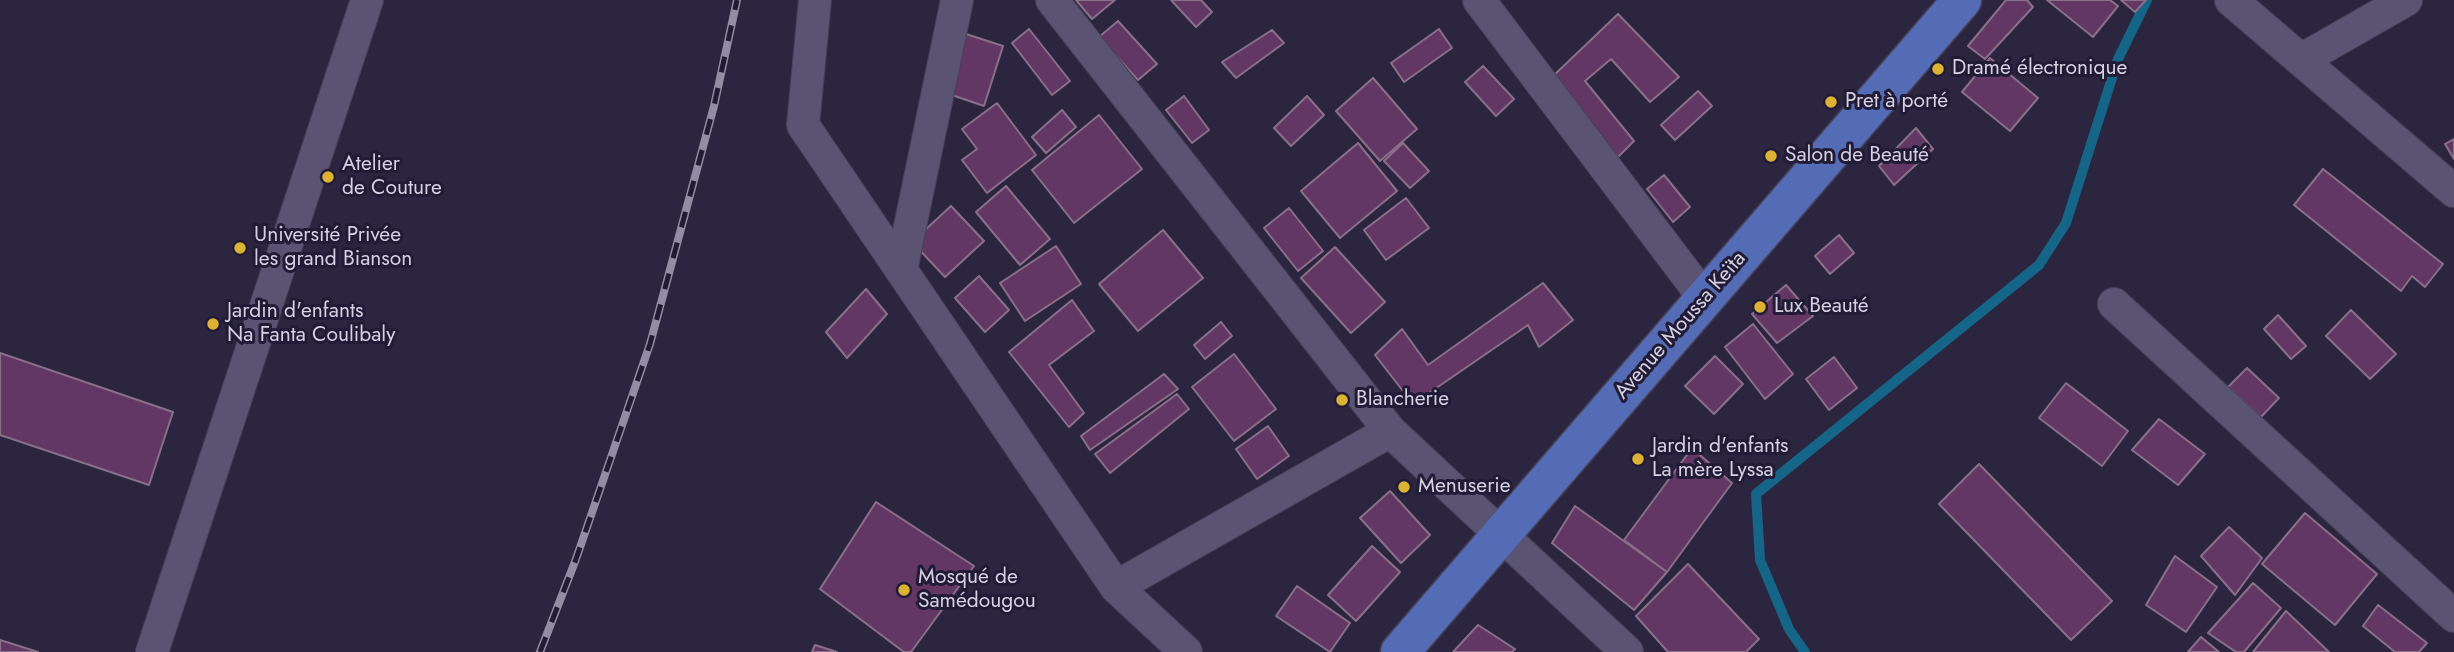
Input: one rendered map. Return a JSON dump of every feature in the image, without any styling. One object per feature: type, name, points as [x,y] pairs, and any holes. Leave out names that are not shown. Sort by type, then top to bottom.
[{"type":"main road","name":"Avenue Moussa Keïta","points":[[1400,652],[1962,0]]},
{"type":"street","points":[[152,652],[367,0]]},
{"type":"street","points":[[815,0],[803,125],[1116,587],[1186,652]]},
{"type":"street","points":[[901,270],[957,0]]},
{"type":"street","points":[[1052,0],[1390,431],[1627,652]]},
{"type":"street","points":[[1479,0],[1705,299]]},
{"type":"street","points":[[2231,0],[2454,191]]},
{"type":"street","points":[[2301,60],[2406,0]]},
{"type":"street","points":[[2114,304],[2454,616]]},
{"type":"street","points":[[1116,587],[1390,431]]},
{"type":"building","points":[[1076,0],[1115,0],[1092,19]]},
{"type":"building","points":[[1171,0],[1201,0],[1212,12],[1196,27]]},
{"type":"building","points":[[2006,0],[2027,0],[2033,7],[1985,59],[1968,46]]},
{"type":"building","points":[[2047,0],[2110,0],[2118,6],[2093,37]]},
{"type":"building","points":[[2121,0],[2146,0],[2135,12]]},
{"type":"building","points":[[1618,14],[1679,77],[1650,102],[1611,59],[1585,81],[1634,141],[1618,157],[1550,79]]},
{"type":"building","points":[[1118,21],[1157,64],[1138,80],[1099,37]]},
{"type":"building","points":[[1029,29],[1070,81],[1052,95],[1012,43]]},
{"type":"building","points":[[1439,29],[1452,48],[1404,82],[1391,63]]},
{"type":"building","points":[[1272,30],[1284,43],[1236,78],[1222,62]]},
{"type":"building","points":[[966,34],[1003,46],[984,106],[946,93]]},
{"type":"building","points":[[1990,58],[2038,98],[2010,131],[1962,92]]},
{"type":"building","points":[[1483,66],[1514,99],[1496,116],[1465,82]]},
{"type":"building","points":[[1373,78],[1417,129],[1380,161],[1336,111]]},
{"type":"building","points":[[1698,91],[1712,106],[1675,140],[1661,125]]},
{"type":"building","points":[[1184,96],[1209,130],[1192,143],[1166,110]]},
{"type":"building","points":[[1307,96],[1324,115],[1291,146],[1274,128]]},
{"type":"building","points":[[997,103],[1036,155],[987,193],[962,160],[977,149],[962,129]]},
{"type":"building","points":[[1062,110],[1076,127],[1046,153],[1032,137]]},
{"type":"building","points":[[1099,115],[1142,169],[1074,223],[1032,170]]},
{"type":"building","points":[[1916,128],[1933,149],[1894,185],[1879,166]]},
{"type":"building","points":[[2454,139],[2454,159],[2445,144]]},
{"type":"building","points":[[1358,143],[1397,191],[1340,238],[1301,191]]},
{"type":"building","points":[[1403,143],[1429,171],[1410,188],[1384,161]]},
{"type":"building","points":[[2323,169],[2443,264],[2425,287],[2412,276],[2401,291],[2294,205]]},
{"type":"building","points":[[1664,175],[1690,207],[1673,222],[1647,189]]},
{"type":"building","points":[[1006,186],[1050,239],[1020,265],[976,212]]},
{"type":"building","points":[[1406,198],[1429,228],[1386,260],[1364,230]]},
{"type":"building","points":[[951,206],[984,241],[945,277],[912,242]]},
{"type":"building","points":[[1289,208],[1323,251],[1298,271],[1264,228]]},
{"type":"building","points":[[1163,230],[1203,278],[1138,331],[1099,284]]},
{"type":"building","points":[[1839,235],[1854,253],[1830,274],[1815,256]]},
{"type":"building","points":[[1056,246],[1081,284],[1025,321],[1000,283]]},
{"type":"building","points":[[1335,247],[1385,302],[1351,333],[1301,278]]},
{"type":"building","points":[[979,276],[1009,310],[985,332],[955,298]]},
{"type":"building","points":[[1543,283],[1573,320],[1539,347],[1528,325],[1413,404],[1375,355],[1402,329],[1428,365]]},
{"type":"building","points":[[1786,285],[1813,316],[1777,343],[1752,314]]},
{"type":"building","points":[[866,289],[887,314],[847,358],[826,332]]},
{"type":"building","points":[[1072,300],[1094,331],[1049,365],[1084,413],[1069,427],[1009,352]]},
{"type":"building","points":[[2351,310],[2396,354],[2370,379],[2326,336]]},
{"type":"building","points":[[2278,315],[2306,346],[2291,359],[2264,329]]},
{"type":"building","points":[[1221,322],[1232,336],[1205,359],[1194,345]]},
{"type":"building","points":[[1753,324],[1793,374],[1765,399],[1725,347]]},
{"type":"building","points":[[0,353],[173,412],[149,485],[0,435]]},
{"type":"building","points":[[1234,354],[1276,409],[1234,441],[1192,387]]},
{"type":"building","points":[[1715,356],[1743,384],[1714,414],[1685,386]]},
{"type":"building","points":[[1834,357],[1857,388],[1829,410],[1806,379]]},
{"type":"building","points":[[2247,368],[2279,398],[2261,417],[2228,387]]},
{"type":"building","points":[[1164,374],[1178,389],[1090,450],[1081,436]]},
{"type":"building","points":[[2066,383],[2128,431],[2102,466],[2039,418]]},
{"type":"building","points":[[1177,394],[1189,409],[1110,473],[1095,454]]},
{"type":"building","points":[[2159,419],[2205,454],[2178,485],[2132,450]]},
{"type":"building","points":[[1268,426],[1289,456],[1257,479],[1236,449]]},
{"type":"building","points":[[1692,448],[1732,483],[1667,572],[1624,540]]},
{"type":"building","points":[[1979,464],[2112,601],[2071,640],[1939,504]]},
{"type":"building","points":[[1390,491],[1430,535],[1401,563],[1360,518]]},
{"type":"building","points":[[876,502],[974,566],[911,652],[904,652],[820,589]]},
{"type":"building","points":[[1575,506],[1667,572],[1634,610],[1552,543]]},
{"type":"building","points":[[2305,513],[2377,574],[2335,625],[2262,564]]},
{"type":"building","points":[[2229,527],[2262,558],[2235,595],[2201,556]]},
{"type":"building","points":[[1372,546],[1400,572],[1356,621],[1328,595]]},
{"type":"building","points":[[2175,556],[2217,587],[2186,632],[2146,605]]},
{"type":"building","points":[[1688,564],[1759,639],[1746,652],[1668,652],[1636,616]]},
{"type":"building","points":[[2253,583],[2281,608],[2244,652],[2236,652],[2208,633]]},
{"type":"building","points":[[1297,586],[1350,623],[1330,652],[1276,616]]},
{"type":"building","points":[[2378,605],[2427,643],[2419,652],[2395,652],[2363,626]]},
{"type":"building","points":[[2286,611],[2329,652],[2253,652]]},
{"type":"building","points":[[1478,625],[1515,649],[1512,652],[1453,652]]},
{"type":"building","points":[[2201,637],[2219,652],[2188,652]]},
{"type":"building","points":[[0,640],[38,652],[0,652]]},
{"type":"building","points":[[815,645],[837,652],[812,652]]},
{"type":"waterway","points":[[1805,652],[1789,629],[1760,560],[1756,494],[2039,265],[2066,223],[2118,59],[2147,0]]},
{"type":"railway","points":[[540,652],[576,559],[650,344],[714,106],[737,0]]},
{"type":"place","name":"Dramé électronique","points":[[1938,69]]},
{"type":"place","name":"Pret à porté","points":[[1831,102]]},
{"type":"place","name":"Salon de Beauté","points":[[1771,156]]},
{"type":"place","name":"Atelier de Couture","points":[[328,177]]},
{"type":"place","name":"Université Privée les grand Bianson","points":[[240,248]]},
{"type":"place","name":"Lux Beauté","points":[[1760,307]]},
{"type":"place","name":"Jardin d'enfants Na Fanta Coulibaly","points":[[213,324]]},
{"type":"place","name":"Blancherie","points":[[1342,400]]},
{"type":"place","name":"Jardin d'enfants La mère Lyssa","points":[[1638,459]]},
{"type":"place","name":"Menuserie","points":[[1404,487]]},
{"type":"place","name":"Mosqué de Samédougou","points":[[904,590]]}]
